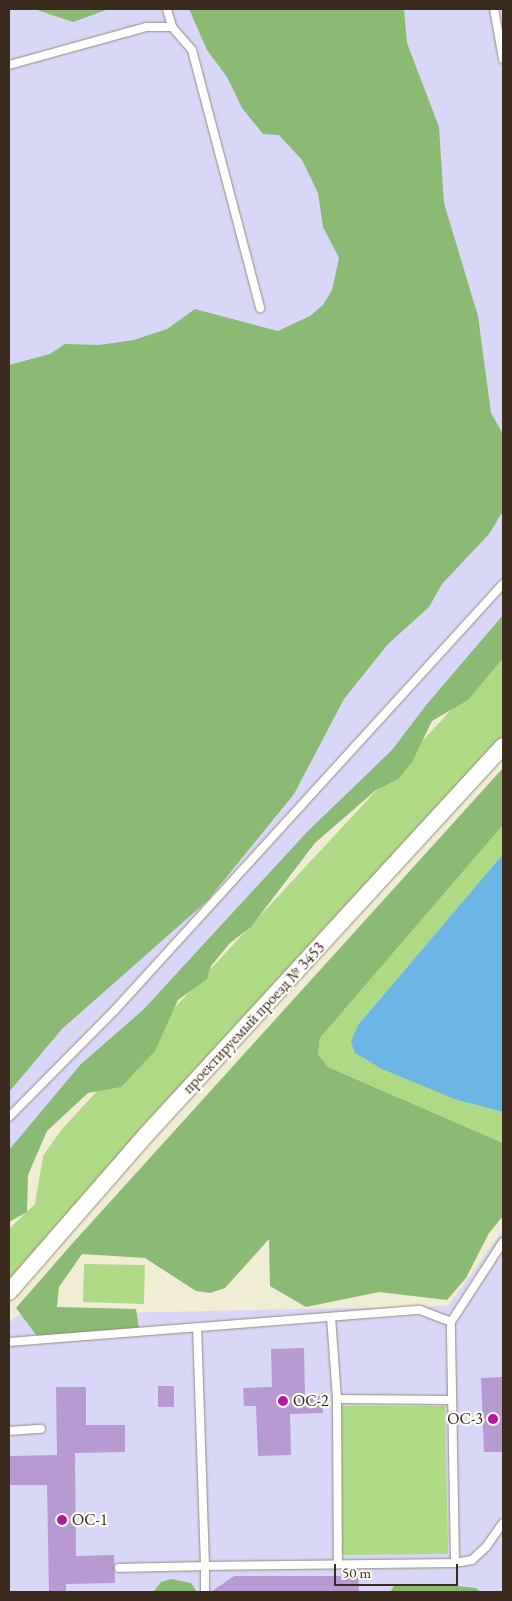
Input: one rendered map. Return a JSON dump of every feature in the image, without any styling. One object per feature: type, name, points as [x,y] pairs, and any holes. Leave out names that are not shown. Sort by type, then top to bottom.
[{"type":"street","name":"проектируемый проезд № 3453","points":[[9,1292],[145,1136],[503,746]]},
{"type":"lane","points":[[167,9],[172,27],[192,50],[260,308]]},
{"type":"lane","points":[[494,9],[503,59]]},
{"type":"lane","points":[[9,65],[146,27],[172,27]]},
{"type":"lane","points":[[9,1117],[114,1011],[503,584]]},
{"type":"lane","points":[[455,1563],[451,1322],[503,1242]]},
{"type":"lane","points":[[9,1342],[420,1310],[451,1322]]},
{"type":"lane","points":[[331,1317],[337,1400],[338,1564]]},
{"type":"lane","points":[[198,1328],[205,1592]]},
{"type":"lane","points":[[337,1400],[452,1400]]},
{"type":"lane","points":[[9,1431],[41,1429]]},
{"type":"lane","points":[[119,1568],[455,1563],[472,1560],[486,1547],[503,1523]]},
{"type":"shaded area","points":[[9,9],[503,9],[503,637],[9,1157]]},
{"type":"shaded area","points":[[503,1230],[503,1592],[9,1592],[9,1323],[18,1315],[448,1306]]},
{"type":"green space","points":[[34,9],[109,9],[73,22]]},
{"type":"green space","points":[[189,9],[404,9],[407,43],[439,127],[444,203],[478,316],[491,413],[503,434],[503,511],[489,534],[442,584],[429,607],[388,644],[344,699],[294,794],[207,901],[62,1029],[9,1092],[9,365],[50,354],[65,344],[99,345],[134,340],[167,329],[195,309],[278,331],[310,316],[323,305],[332,290],[339,258],[323,227],[318,193],[302,160],[279,135],[263,134],[242,108],[227,77],[207,50]]},
{"type":"green space","points":[[503,615],[503,658],[468,700],[432,721],[412,762],[398,779],[376,790],[315,843],[251,927],[230,943],[211,966],[207,979],[178,1000],[155,1051],[121,1087],[88,1093],[47,1131],[28,1175],[27,1212],[9,1222],[9,1150],[81,1064],[143,1010],[307,832],[392,750],[427,704]]},
{"type":"green space","points":[[503,654],[503,736],[9,1281],[9,1229],[35,1204],[43,1156],[62,1129]]},
{"type":"green space","points":[[503,768],[503,825],[320,1038],[318,1054],[328,1067],[503,1143],[503,1216],[489,1233],[466,1278],[447,1300],[379,1292],[306,1307],[270,1286],[269,1239],[225,1288],[210,1293],[196,1291],[145,1258],[82,1254],[59,1287],[57,1307],[136,1309],[139,1329],[37,1336],[16,1308]]},
{"type":"green space","points":[[503,825],[503,854],[358,1025],[364,1059],[457,1100],[503,1112],[503,1143],[328,1067],[318,1054],[320,1038]]},
{"type":"green space","points":[[84,1264],[145,1265],[144,1304],[83,1302]]},
{"type":"green space","points":[[341,1406],[445,1406],[448,1554],[342,1555]]},
{"type":"green space","points":[[171,1579],[191,1583],[197,1592],[153,1592],[161,1582]]},
{"type":"green space","points":[[394,1586],[457,1586],[476,1588],[480,1592],[390,1592]]},
{"type":"water","points":[[503,854],[503,1112],[457,1100],[382,1069],[355,1053],[351,1042],[358,1025]]},
{"type":"building","name":"ОС-2","points":[[304,1348],[305,1396],[322,1396],[323,1413],[290,1414],[291,1455],[258,1456],[256,1406],[244,1406],[243,1388],[272,1387],[271,1349]]},
{"type":"building","name":"ОС-3","points":[[503,1377],[503,1452],[484,1452],[481,1378]]},
{"type":"building","points":[[158,1386],[174,1386],[174,1407],[158,1407]]},
{"type":"building","name":"ОС-1","points":[[56,1387],[86,1387],[86,1425],[125,1425],[125,1452],[75,1453],[76,1556],[114,1555],[115,1583],[66,1584],[66,1592],[49,1592],[47,1485],[9,1485],[9,1456],[57,1455]]},
{"type":"building","points":[[234,1576],[358,1576],[359,1592],[211,1592]]},
{"type":"place","name":"ОС-2","points":[[283,1401]]},
{"type":"place","name":"ОС-3","points":[[493,1419]]},
{"type":"place","name":"ОС-1","points":[[62,1520]]}]
